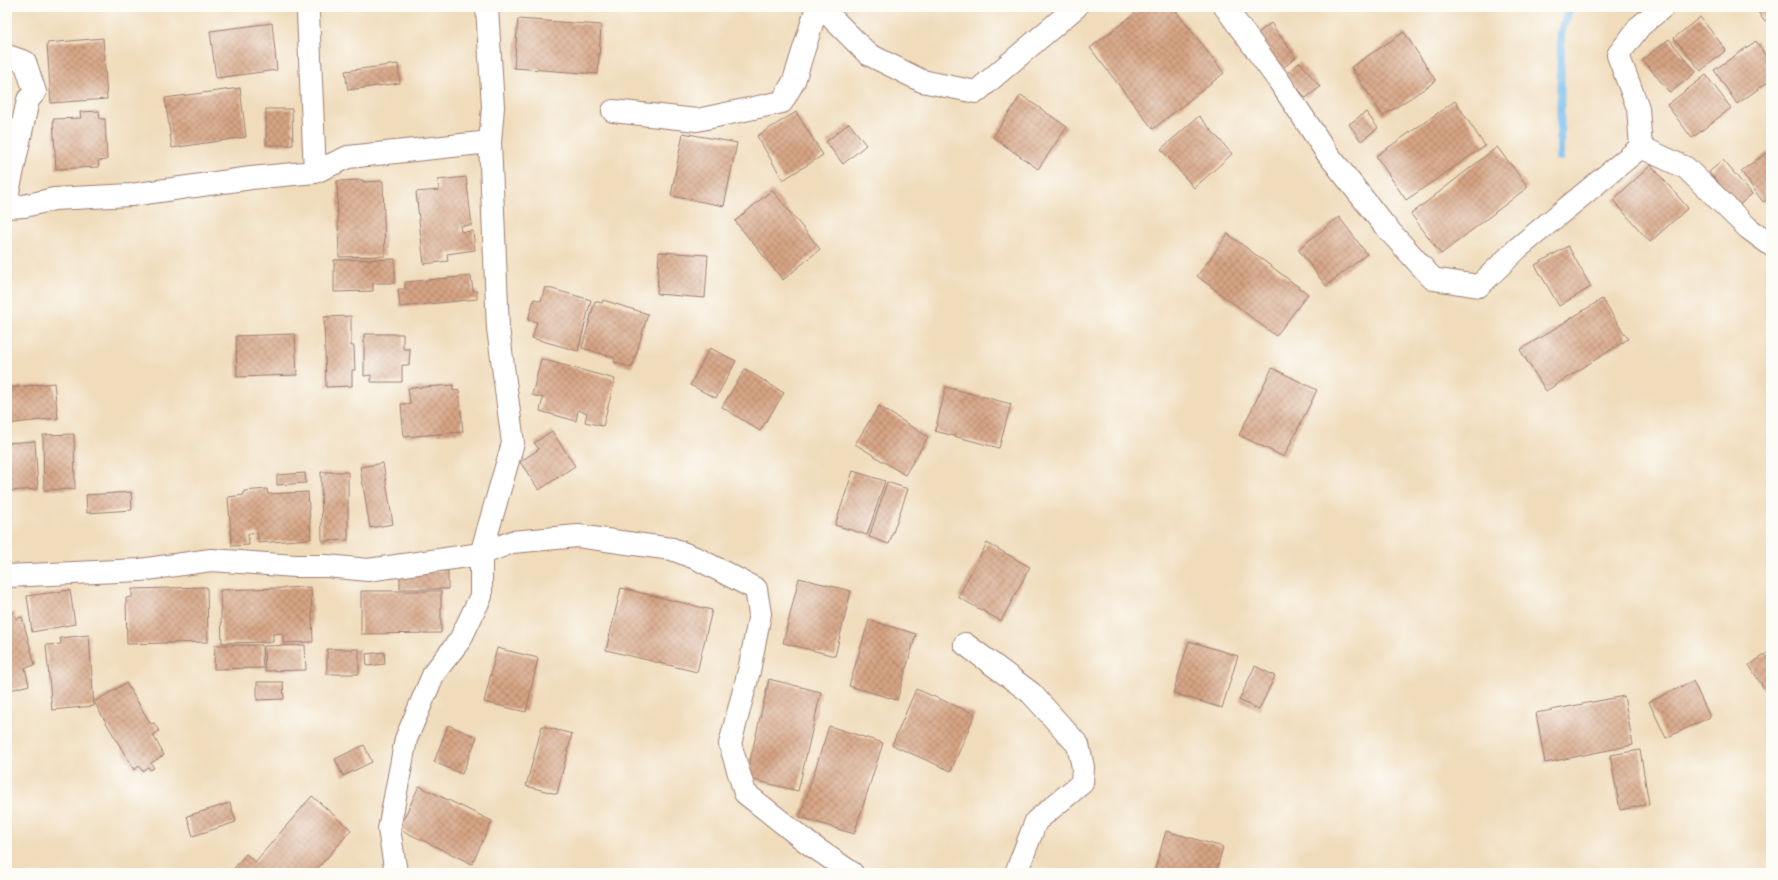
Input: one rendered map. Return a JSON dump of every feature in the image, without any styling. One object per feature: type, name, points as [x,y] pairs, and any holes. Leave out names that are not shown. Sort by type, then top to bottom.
[{"type":"street","points":[[396,873],[388,829],[406,739],[434,673],[460,640],[481,596],[481,554],[514,443],[498,328],[490,142],[493,107],[487,7]]},
{"type":"street","points":[[613,111],[698,120],[782,102],[794,81],[817,7]]},
{"type":"street","points":[[821,7],[868,54],[922,81],[976,92],[1076,7]]},
{"type":"street","points":[[1226,7],[1279,81],[1327,153],[1384,225],[1433,279],[1479,286],[1518,248],[1641,147]]},
{"type":"street","points":[[1641,147],[1638,108],[1618,55],[1640,26],[1663,7]]},
{"type":"street","points":[[308,13],[315,172]]},
{"type":"street","points":[[7,56],[25,62],[35,92],[28,100],[7,197]]},
{"type":"street","points":[[7,207],[24,206],[54,199],[132,195],[251,178],[315,172],[348,157],[490,142]]},
{"type":"street","points":[[1641,147],[1686,168],[1748,228],[1771,246]]},
{"type":"street","points":[[7,576],[140,570],[211,560],[295,566],[327,566],[368,570],[481,554],[512,542],[578,536],[672,548],[698,558],[756,589],[760,614],[749,671],[730,744],[745,793],[808,843],[852,873]]},
{"type":"street","points":[[965,644],[1031,693],[1078,745],[1083,767],[1082,783],[1036,821],[1016,873]]},
{"type":"building","points":[[1143,7],[1173,7],[1224,73],[1153,129],[1090,48]]},
{"type":"building","points":[[1755,7],[1771,7],[1771,17],[1764,21]]},
{"type":"building","points":[[1700,17],[1726,50],[1701,71],[1674,38]]},
{"type":"building","points":[[518,19],[601,25],[598,74],[514,68]]},
{"type":"building","points":[[272,23],[277,70],[216,78],[210,31]]},
{"type":"building","points":[[1271,23],[1296,58],[1280,70],[1255,35]]},
{"type":"building","points":[[1404,32],[1436,81],[1383,116],[1351,67]]},
{"type":"building","points":[[103,38],[107,99],[51,103],[47,43]]},
{"type":"building","points":[[1669,39],[1696,72],[1670,93],[1643,60]]},
{"type":"building","points":[[1756,41],[1771,64],[1771,80],[1737,104],[1714,70]]},
{"type":"building","points":[[1300,62],[1320,87],[1306,98],[1286,74]]},
{"type":"building","points":[[398,64],[400,83],[348,90],[345,71]]},
{"type":"building","points":[[7,69],[11,69],[10,92],[7,91]]},
{"type":"building","points":[[1706,75],[1731,108],[1692,138],[1667,105]]},
{"type":"building","points":[[240,88],[246,137],[172,148],[165,98]]},
{"type":"building","points":[[1021,95],[1067,127],[1038,169],[993,137]]},
{"type":"building","points":[[1455,101],[1485,146],[1406,200],[1376,156]]},
{"type":"building","points":[[266,109],[292,109],[293,145],[266,145]]},
{"type":"building","points":[[99,111],[100,119],[105,119],[107,160],[98,161],[99,167],[56,169],[53,119],[81,118],[80,112]]},
{"type":"building","points":[[796,112],[823,155],[783,180],[757,136]]},
{"type":"building","points":[[1366,112],[1378,128],[1361,141],[1349,124]]},
{"type":"building","points":[[1199,116],[1232,154],[1194,188],[1161,149]]},
{"type":"building","points":[[849,123],[866,145],[843,164],[826,142]]},
{"type":"building","points":[[683,133],[737,143],[724,206],[671,196]]},
{"type":"building","points":[[1497,147],[1528,187],[1441,254],[1411,214]]},
{"type":"building","points":[[1771,150],[1771,197],[1763,202],[1741,171]]},
{"type":"building","points":[[1723,160],[1752,194],[1738,206],[1709,172]]},
{"type":"building","points":[[1651,165],[1688,208],[1650,242],[1613,200]]},
{"type":"building","points":[[466,177],[472,225],[460,226],[461,232],[473,231],[475,250],[447,254],[448,261],[424,264],[416,192],[439,190],[438,180]]},
{"type":"building","points":[[363,180],[363,182],[383,181],[385,256],[339,257],[337,181]]},
{"type":"building","points":[[772,190],[820,249],[783,280],[735,221]]},
{"type":"building","points":[[1339,217],[1367,254],[1326,286],[1298,249]]},
{"type":"building","points":[[1228,234],[1308,294],[1276,336],[1197,276]]},
{"type":"building","points":[[1568,246],[1591,287],[1559,306],[1535,265]]},
{"type":"building","points":[[659,252],[708,255],[705,298],[657,294]]},
{"type":"building","points":[[395,259],[395,283],[373,283],[373,291],[334,292],[334,260]]},
{"type":"building","points":[[471,276],[473,291],[477,291],[477,299],[400,307],[398,289],[405,289],[405,282]]},
{"type":"building","points":[[545,287],[591,300],[578,351],[532,338],[537,322],[528,320],[534,299],[541,301]]},
{"type":"building","points":[[1602,299],[1628,339],[1546,391],[1520,350]]},
{"type":"building","points":[[603,300],[648,314],[632,368],[614,362],[615,358],[582,348],[595,301],[602,303]]},
{"type":"building","points":[[351,316],[351,346],[354,346],[355,370],[352,370],[352,386],[326,387],[324,317]]},
{"type":"building","points":[[295,334],[297,375],[237,377],[236,336]]},
{"type":"building","points":[[364,334],[403,334],[403,349],[410,349],[409,365],[402,365],[402,382],[371,382],[371,375],[364,376]]},
{"type":"building","points":[[710,348],[736,361],[716,398],[690,385]]},
{"type":"building","points":[[541,359],[615,379],[603,426],[585,422],[587,413],[578,410],[576,421],[540,411],[543,398],[532,395]]},
{"type":"building","points":[[1272,368],[1317,390],[1284,457],[1239,435]]},
{"type":"building","points":[[745,369],[784,393],[760,431],[722,407]]},
{"type":"building","points":[[54,383],[58,418],[7,424],[7,388]]},
{"type":"building","points":[[453,385],[453,391],[459,390],[463,432],[404,437],[401,404],[410,404],[408,388]]},
{"type":"building","points":[[946,387],[1011,404],[999,448],[935,431]]},
{"type":"building","points":[[879,406],[928,437],[905,475],[855,444]]},
{"type":"building","points":[[552,431],[575,466],[539,490],[520,462],[539,449],[534,443]]},
{"type":"building","points":[[74,434],[75,489],[44,490],[43,435]]},
{"type":"building","points":[[35,441],[38,489],[7,491],[7,443]]},
{"type":"building","points":[[383,463],[393,524],[370,528],[360,467]]},
{"type":"building","points":[[853,471],[885,481],[867,535],[835,525]]},
{"type":"building","points":[[321,472],[348,472],[348,540],[322,541]]},
{"type":"building","points":[[305,473],[306,483],[277,485],[277,475]]},
{"type":"building","points":[[887,482],[908,489],[889,544],[869,537]]},
{"type":"building","points":[[267,489],[268,494],[308,492],[311,539],[258,543],[258,533],[248,534],[249,545],[232,546],[228,497],[244,495],[244,491]]},
{"type":"building","points":[[131,492],[132,510],[87,513],[86,495]]},
{"type":"building","points":[[987,543],[1030,567],[1001,621],[958,597]]},
{"type":"building","points":[[400,571],[448,571],[448,589],[400,589]]},
{"type":"building","points":[[799,578],[851,591],[835,656],[783,643]]},
{"type":"building","points":[[207,587],[208,642],[127,644],[126,598],[132,597],[132,589]]},
{"type":"building","points":[[311,587],[313,642],[283,643],[283,633],[273,634],[273,642],[222,643],[220,590]]},
{"type":"building","points":[[621,588],[712,610],[697,672],[606,650]]},
{"type":"building","points":[[70,590],[75,624],[32,632],[27,596]]},
{"type":"building","points":[[361,591],[441,591],[441,633],[361,634]]},
{"type":"building","points":[[14,612],[16,619],[22,617],[35,665],[25,668],[29,685],[7,691],[7,614]]},
{"type":"building","points":[[869,620],[916,634],[897,700],[849,686]]},
{"type":"building","points":[[89,635],[94,706],[52,710],[46,645],[61,644],[60,638]]},
{"type":"building","points":[[1189,641],[1238,656],[1222,708],[1173,693]]},
{"type":"building","points":[[215,645],[262,645],[263,668],[214,669]]},
{"type":"building","points":[[305,645],[306,670],[265,671],[264,646]]},
{"type":"building","points":[[497,648],[538,658],[526,712],[484,702]]},
{"type":"building","points":[[327,649],[359,649],[359,674],[327,674]]},
{"type":"building","points":[[1771,651],[1771,700],[1749,665]]},
{"type":"building","points":[[384,652],[385,664],[367,666],[366,654]]},
{"type":"building","points":[[1255,666],[1275,676],[1259,710],[1239,700]]},
{"type":"building","points":[[769,679],[821,692],[798,791],[746,778]]},
{"type":"building","points":[[1693,681],[1710,717],[1666,738],[1649,702]]},
{"type":"building","points":[[257,682],[283,682],[284,699],[257,700]]},
{"type":"building","points":[[126,683],[151,724],[154,723],[159,731],[153,735],[164,755],[151,763],[154,768],[150,770],[148,767],[142,771],[139,766],[134,770],[94,702]]},
{"type":"building","points":[[916,689],[975,714],[951,771],[892,745]]},
{"type":"building","points":[[1624,696],[1633,745],[1545,763],[1536,713]]},
{"type":"building","points":[[448,725],[477,737],[462,774],[434,762]]},
{"type":"building","points":[[542,726],[572,734],[557,794],[526,786]]},
{"type":"building","points":[[829,726],[883,743],[854,834],[800,817]]},
{"type":"building","points":[[364,745],[372,762],[343,776],[335,759]]},
{"type":"building","points":[[1640,750],[1649,804],[1620,810],[1610,755]]},
{"type":"building","points":[[419,786],[492,821],[472,864],[399,829]]},
{"type":"building","points":[[312,796],[351,830],[314,873],[230,873],[246,854],[255,862]]},
{"type":"building","points":[[230,803],[236,822],[193,836],[187,816]]},
{"type":"building","points":[[1166,831],[1223,847],[1216,873],[1154,873]]},
{"type":"waterway","points":[[1560,157],[1561,34],[1570,7]]}]
